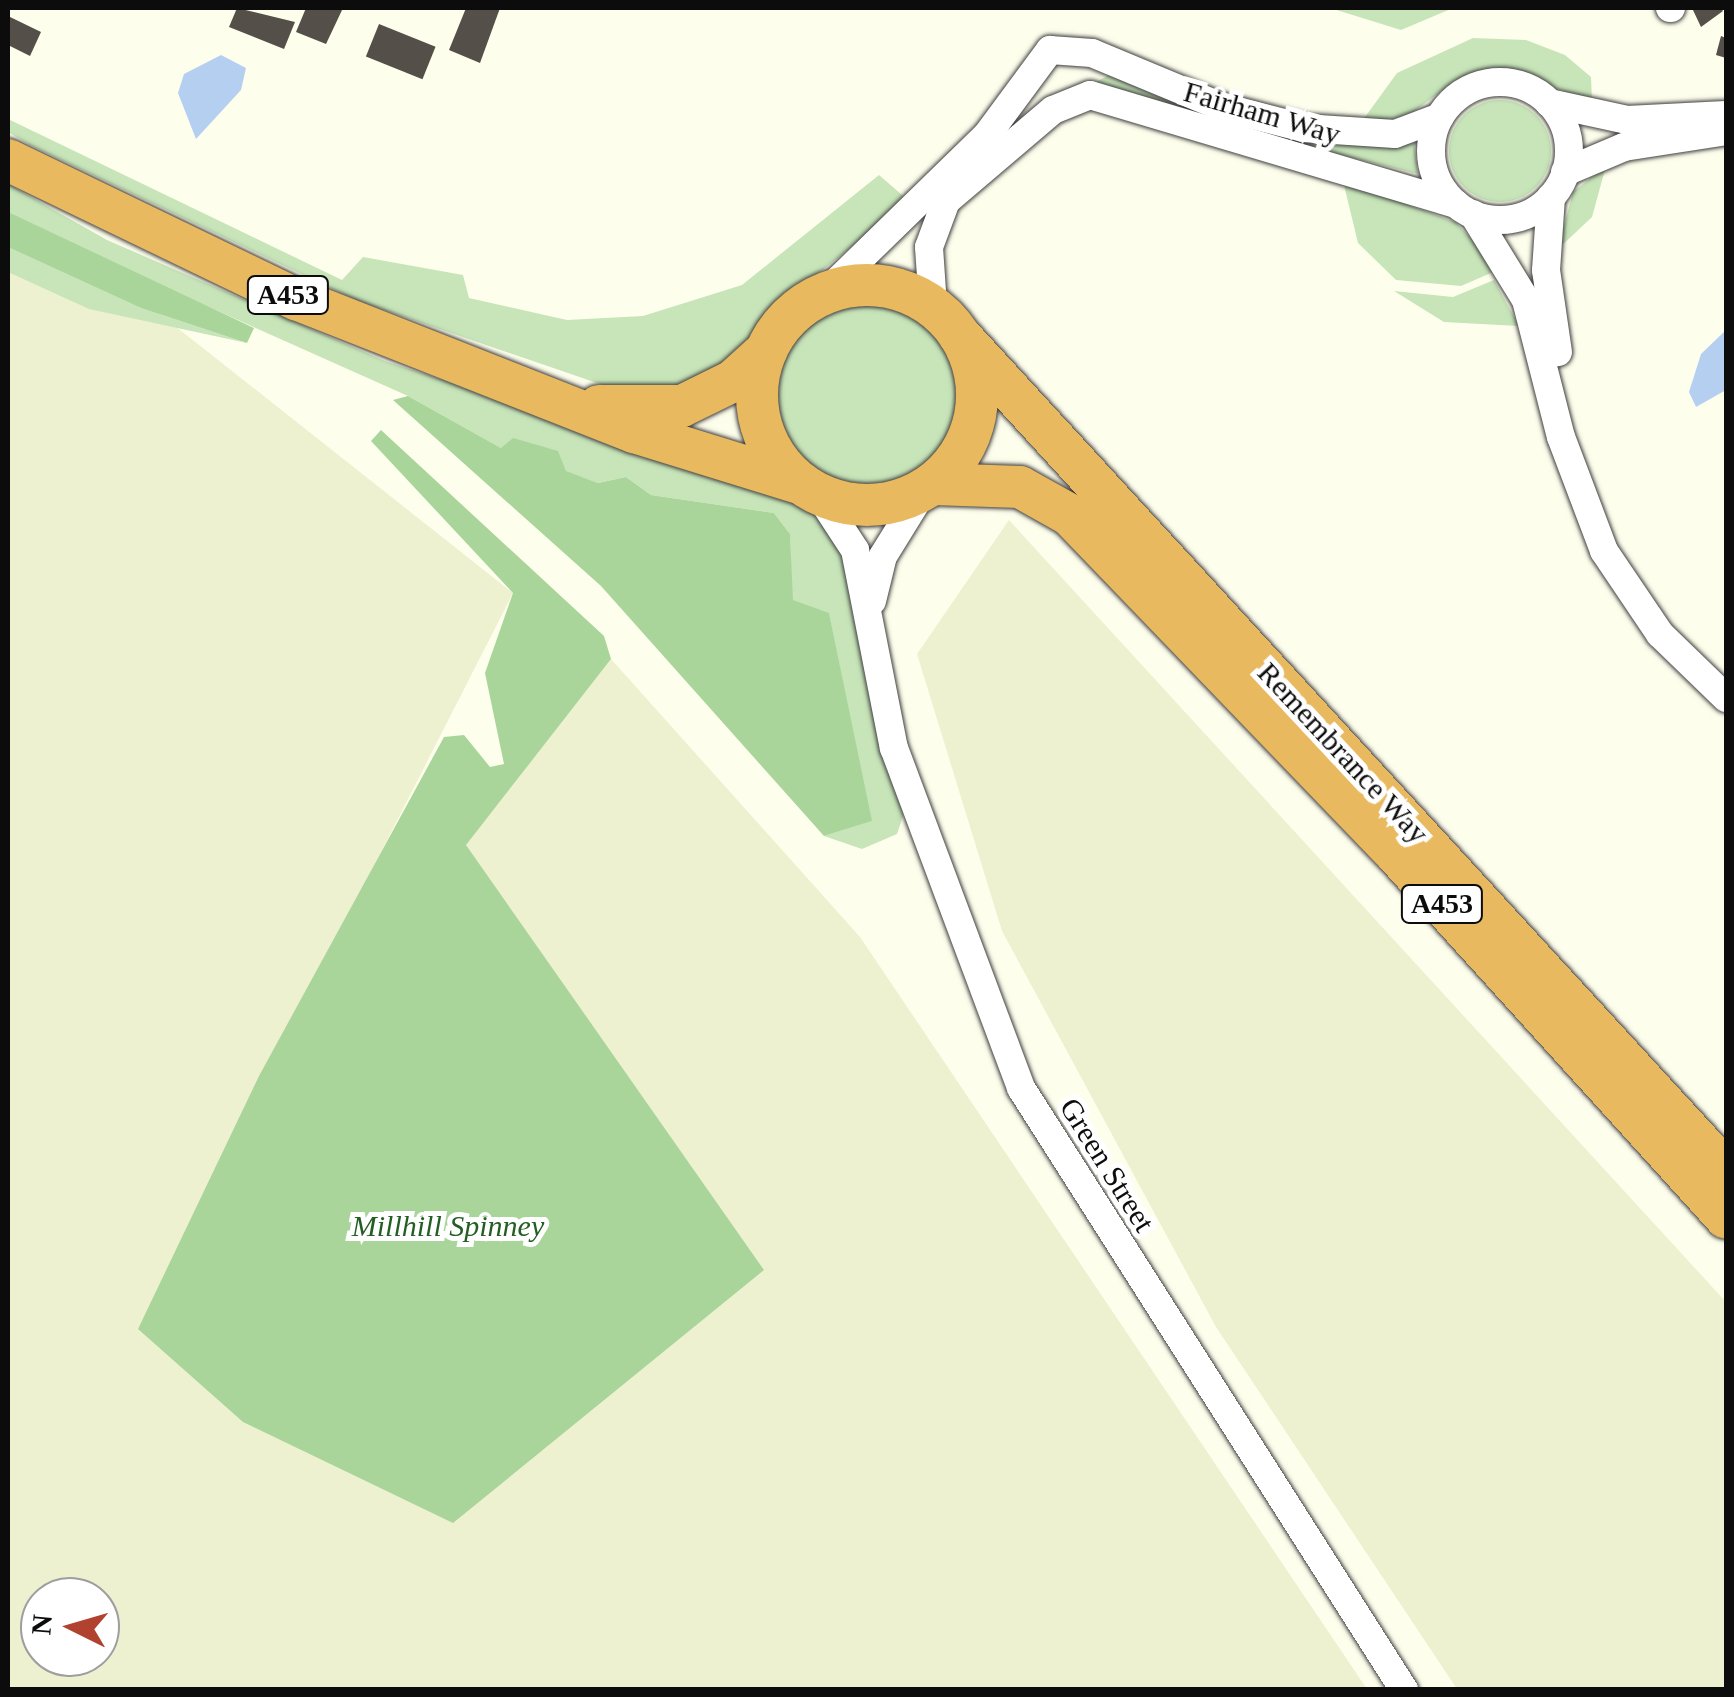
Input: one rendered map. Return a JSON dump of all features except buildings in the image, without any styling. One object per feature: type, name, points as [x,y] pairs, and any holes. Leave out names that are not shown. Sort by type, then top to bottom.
[{"type":"highway","name":"A453","points":[[8,160],[296,299],[579,405],[634,432],[810,489]]},
{"type":"highway","points":[[880,285],[946,321],[977,398],[964,446],[928,487],[861,506],[810,489],[765,438],[757,380],[766,351],[789,316],[825,292],[880,285]]},
{"type":"highway","name":"Remembrance Way","points":[[946,321],[1726,1171]]},
{"type":"highway","name":"A453","points":[[579,405],[682,406],[733,381],[766,351]]},
{"type":"highway","name":"Remembrance Way","points":[[928,487],[1020,488],[1070,515],[1391,848],[1726,1218]]},
{"type":"street","name":"Fairham Way","points":[[825,292],[942,175],[988,135],[1034,62],[1058,48],[1302,128],[1395,134],[1440,117]]},
{"type":"street","points":[[1568,447],[1546,270],[1551,197],[1565,172],[1565,128],[1549,103],[1528,88],[1491,82],[1456,98],[1440,117],[1434,170],[1526,300],[1568,447],[1595,533],[1627,590],[1726,698]]},
{"type":"street","name":"Fairham Way","points":[[946,321],[928,263],[938,214],[1053,110],[1100,95],[1208,136],[1464,209]]},
{"type":"street","points":[[1549,103],[1626,120],[1726,115]]},
{"type":"street","points":[[1565,172],[1624,147],[1726,130]]},
{"type":"street","points":[[1464,209],[1506,220],[1551,197]]},
{"type":"street","name":"Green Street","points":[[869,622],[882,556],[928,487]]},
{"type":"street","name":"Green Street","points":[[810,489],[855,550],[894,748],[1021,1088],[1404,1690]]},
{"type":"green space","points":[[1330,8],[1453,8],[1401,30]]},
{"type":"green space","points":[[1473,38],[1526,40],[1565,55],[1591,77],[1592,101],[1496,67],[1456,80],[1408,116],[1360,124],[1397,73]]},
{"type":"green space","points":[[1113,73],[1308,140],[1414,143],[1418,174],[1177,114],[1096,82]]},
{"type":"green space","points":[[1500,100],[1519,104],[1536,115],[1547,132],[1551,151],[1547,170],[1536,187],[1519,198],[1500,202],[1481,198],[1464,187],[1453,170],[1449,151],[1453,132],[1464,115],[1481,104]]},
{"type":"green space","points":[[8,119],[342,280],[363,257],[463,275],[469,298],[567,320],[643,316],[742,285],[879,175],[909,201],[781,303],[748,349],[704,385],[632,395],[358,301],[30,145],[8,132]]},
{"type":"green space","points":[[1606,166],[1592,217],[1558,249],[1573,192]]},
{"type":"green space","points":[[1343,181],[1455,222],[1500,269],[1461,286],[1396,280],[1358,243]]},
{"type":"green space","points":[[8,184],[107,240],[385,361],[776,489],[811,509],[845,550],[870,702],[904,813],[897,834],[862,849],[824,836],[871,821],[829,614],[792,600],[790,534],[774,513],[651,495],[626,477],[598,483],[501,448],[408,396],[30,227],[8,212]]},
{"type":"green space","points":[[8,194],[513,593],[138,1329],[764,1270],[465,845],[611,659],[860,937],[1367,1689],[8,1689]]},
{"type":"green space","points":[[8,212],[254,328],[247,343],[141,308],[8,247]]},
{"type":"green space","points":[[8,247],[141,308],[247,343],[89,309],[8,272]]},
{"type":"green space","points":[[1494,280],[1519,326],[1444,322],[1394,291],[1453,297]]},
{"type":"green space","points":[[870,302],[905,309],[935,329],[955,359],[962,394],[955,429],[935,459],[905,479],[870,486],[835,479],[805,459],[785,429],[778,394],[785,359],[805,329],[835,309]]},
{"type":"green space","points":[[408,396],[501,448],[513,438],[558,451],[566,471],[598,483],[626,477],[651,495],[774,513],[790,534],[793,600],[829,613],[872,821],[824,836],[601,586],[393,400]]},
{"type":"green space","name":"Millhill Spinney","points":[[381,430],[604,636],[611,659],[466,845],[764,1270],[453,1523],[243,1422],[138,1329],[259,1076],[444,737],[464,735],[490,767],[504,764],[485,673],[513,593],[371,441]]},
{"type":"green space","points":[[1009,520],[1726,1302],[1726,1689],[1457,1689],[1216,1327],[1002,931],[917,654]]},
{"type":"water","points":[[221,55],[246,68],[241,90],[196,139],[178,93],[184,74]]},
{"type":"water","points":[[1726,330],[1726,390],[1696,407],[1689,392],[1701,354]]}]
